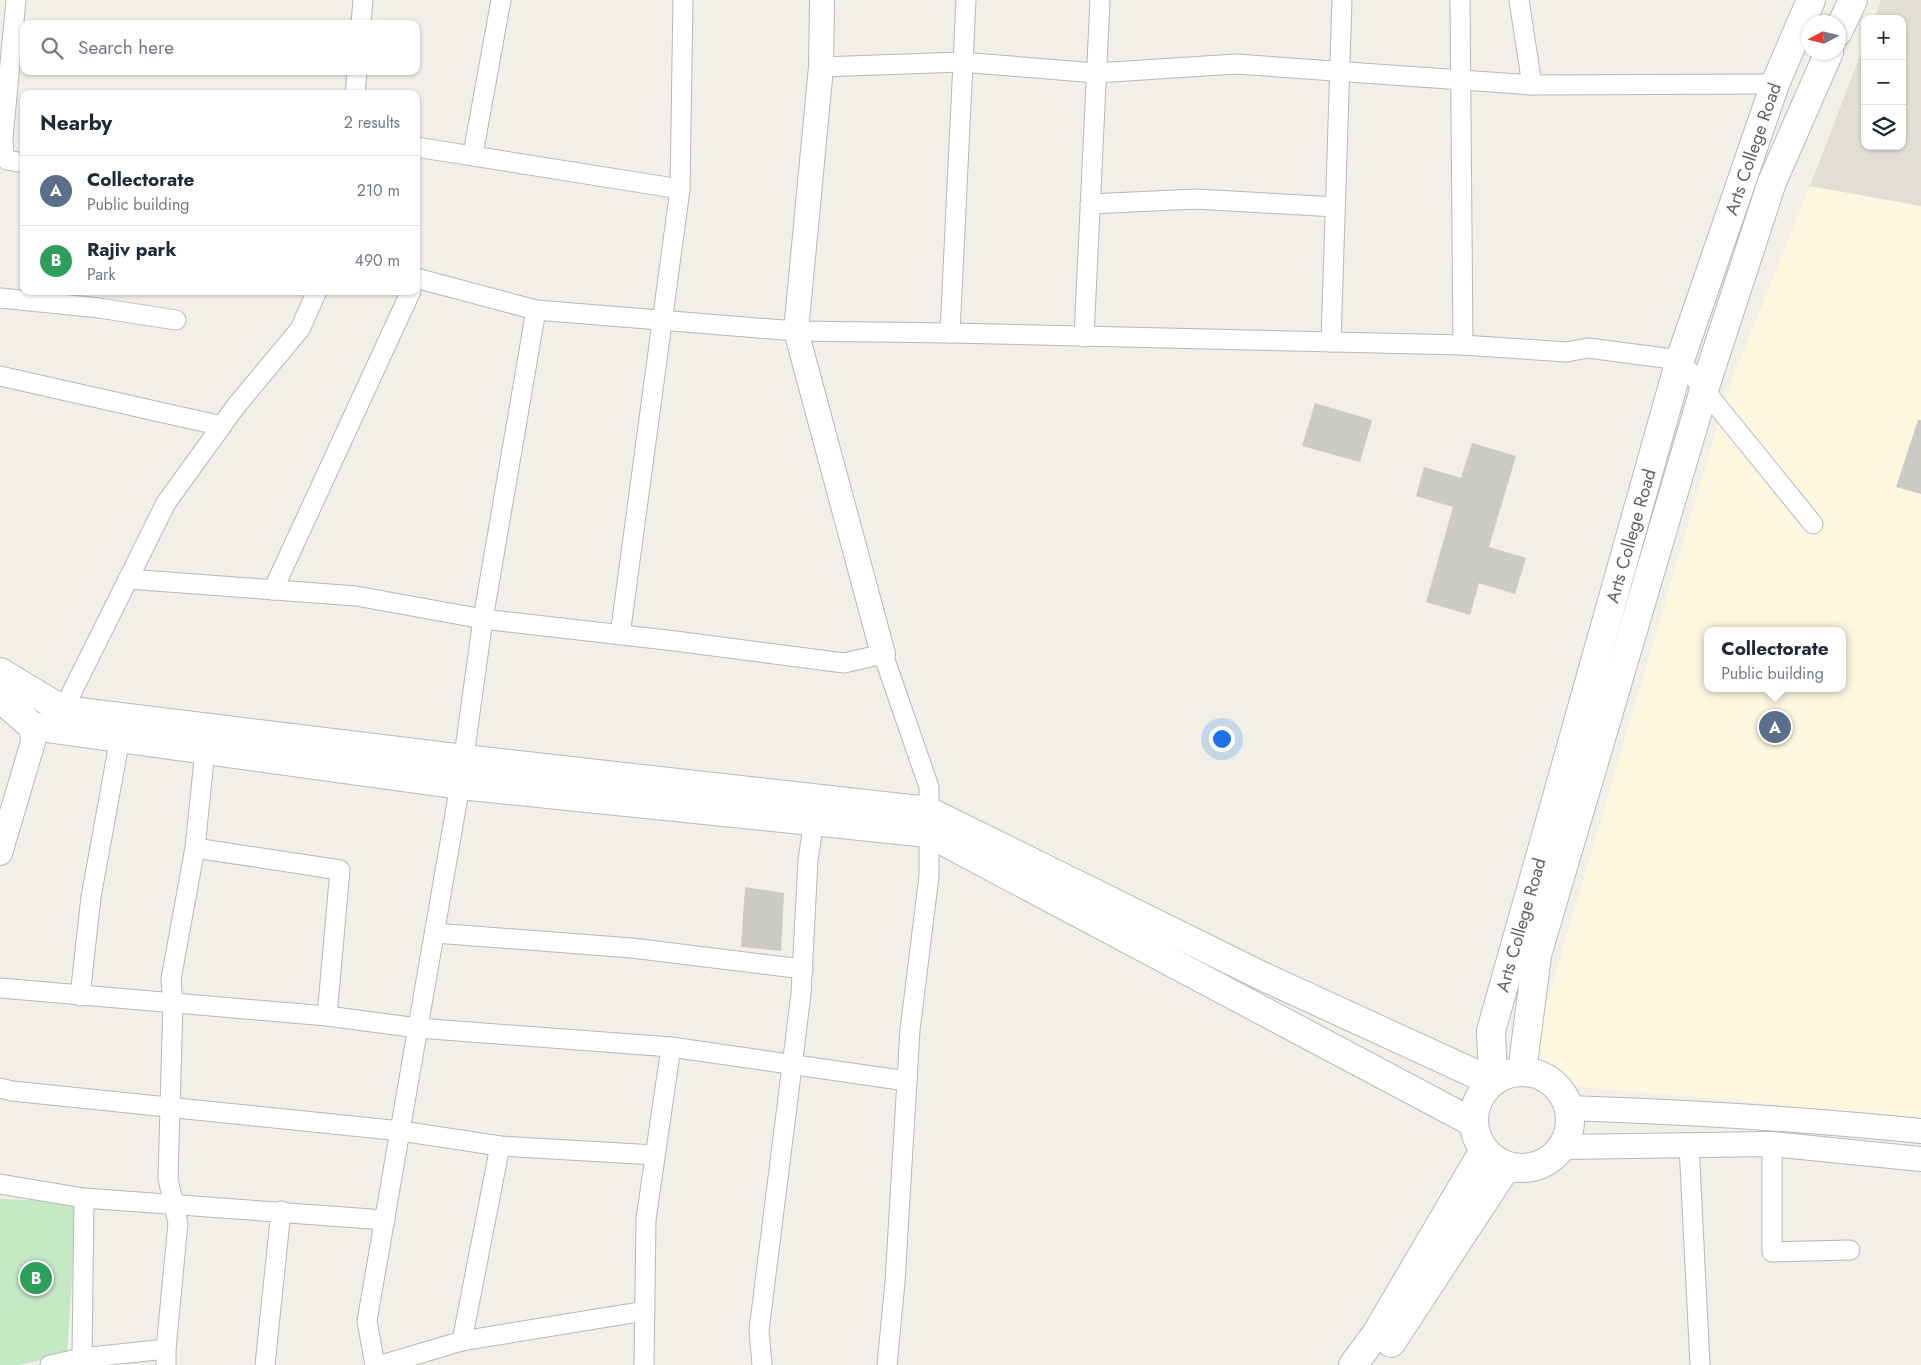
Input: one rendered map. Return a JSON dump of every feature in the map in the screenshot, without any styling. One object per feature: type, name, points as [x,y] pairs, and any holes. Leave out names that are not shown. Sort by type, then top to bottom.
[{"type":"main road","name":"Arts College Road","points":[[1493,1082],[1491,1031],[1680,360],[1775,84],[1810,0]]},
{"type":"main road","points":[[1846,15],[1853,0]]},
{"type":"main road","points":[[1522,1072],[1538,955],[1704,390],[1772,182],[1825,60]]},
{"type":"main road","points":[[0,672],[63,710],[462,772],[814,820],[928,822],[1474,1123]]},
{"type":"main road","points":[[0,698],[32,726],[205,750],[462,772],[928,822],[1493,1082]]},
{"type":"main road","points":[[1522,1072],[1537,1075],[1551,1082],[1561,1094],[1568,1108],[1570,1121],[1568,1134],[1562,1147],[1551,1158],[1538,1166],[1522,1169],[1507,1166],[1494,1160],[1484,1150],[1477,1137],[1474,1123],[1478,1100],[1493,1082],[1507,1075],[1522,1072]]},
{"type":"main road","points":[[1353,1365],[1376,1334],[1484,1150]]},
{"type":"main road","points":[[1376,1365],[1507,1166]]},
{"type":"street","points":[[16,0],[3,138],[4,156],[8,160],[20,162]]},
{"type":"street","points":[[361,20],[363,0]]},
{"type":"street","points":[[472,154],[501,0]]},
{"type":"street","points":[[620,635],[680,189],[684,0]]},
{"type":"street","points":[[822,0],[821,67],[796,331],[883,654],[929,787],[929,876],[910,1030],[895,1282],[887,1365]]},
{"type":"street","points":[[950,332],[966,0]]},
{"type":"street","points":[[1084,337],[1100,0]]},
{"type":"street","points":[[1332,342],[1342,0]]},
{"type":"street","points":[[1460,0],[1464,345]]},
{"type":"street","points":[[1519,0],[1532,85]]},
{"type":"street","points":[[821,67],[963,63],[1096,73],[1236,64],[1532,85],[1775,84]]},
{"type":"street","points":[[355,90],[357,75]]},
{"type":"street","points":[[420,148],[472,154],[680,189]]},
{"type":"street","points":[[1090,204],[1196,199],[1335,207]]},
{"type":"street","points":[[420,279],[536,310],[796,331],[950,332],[1084,337],[1464,345],[1566,352],[1588,348],[1680,360],[1813,524]]},
{"type":"street","points":[[0,853],[33,742],[32,726],[63,710],[166,503],[222,426],[300,329],[315,295]]},
{"type":"street","points":[[273,590],[409,295]]},
{"type":"street","points":[[0,298],[99,308],[176,320]]},
{"type":"street","points":[[375,1365],[368,1321],[462,772],[483,619],[536,310]]},
{"type":"street","points":[[0,376],[222,426]]},
{"type":"street","points":[[128,579],[356,596],[483,619],[844,663],[883,654]]},
{"type":"street","points":[[80,996],[91,897],[120,738]]},
{"type":"street","points":[[50,1365],[82,1358],[166,1357],[178,1223],[168,1180],[171,979],[195,848],[205,750]]},
{"type":"street","points":[[762,1365],[760,1330],[793,1066],[802,969],[808,860],[814,820]]},
{"type":"street","points":[[195,848],[340,870],[327,1016]]},
{"type":"street","points":[[434,933],[632,948],[802,969]]},
{"type":"street","points":[[0,988],[327,1016],[418,1028],[671,1047],[907,1081]]},
{"type":"street","points":[[644,1365],[646,1219],[671,1047]]},
{"type":"street","points":[[0,1088],[12,1092],[170,1106],[400,1131],[500,1146],[655,1156]]},
{"type":"street","points":[[1568,1108],[1652,1111],[1828,1122],[1921,1131]]},
{"type":"street","points":[[1562,1147],[1772,1144],[1921,1160]]},
{"type":"street","points":[[1772,1144],[1772,1252],[1850,1250]]},
{"type":"street","points":[[1689,1145],[1700,1365]]},
{"type":"street","points":[[462,1341],[500,1146]]},
{"type":"street","points":[[0,1184],[84,1198],[385,1220]]},
{"type":"street","points":[[82,1358],[84,1198]]},
{"type":"street","points":[[265,1365],[281,1211]]},
{"type":"street","points":[[381,1365],[462,1341],[644,1311]]},
{"type":"shaded area","points":[[1881,0],[1921,0],[1921,206],[1810,186],[1861,53],[1861,150],[1906,150],[1906,15],[1875,15]]},
{"type":"shaded area","points":[[1810,186],[1921,206],[1921,1118],[1582,1087],[1529,1064],[1728,390]]},
{"type":"green space","points":[[0,1199],[77,1202],[67,1355],[18,1365],[0,1365]]},
{"type":"building","points":[[1315,403],[1372,420],[1360,462],[1302,446]]},
{"type":"building","points":[[1918,420],[1921,420],[1921,494],[1896,487]]},
{"type":"building","points":[[1472,443],[1516,456],[1489,547],[1526,558],[1515,594],[1479,583],[1470,615],[1426,602],[1453,507],[1416,496],[1424,467],[1461,478]]},
{"type":"building","points":[[745,887],[784,893],[781,951],[741,947]]},
{"type":"place","name":"Collectorate","points":[[1775,727]]},
{"type":"place","name":"Rajiv park","points":[[36,1278]]}]
